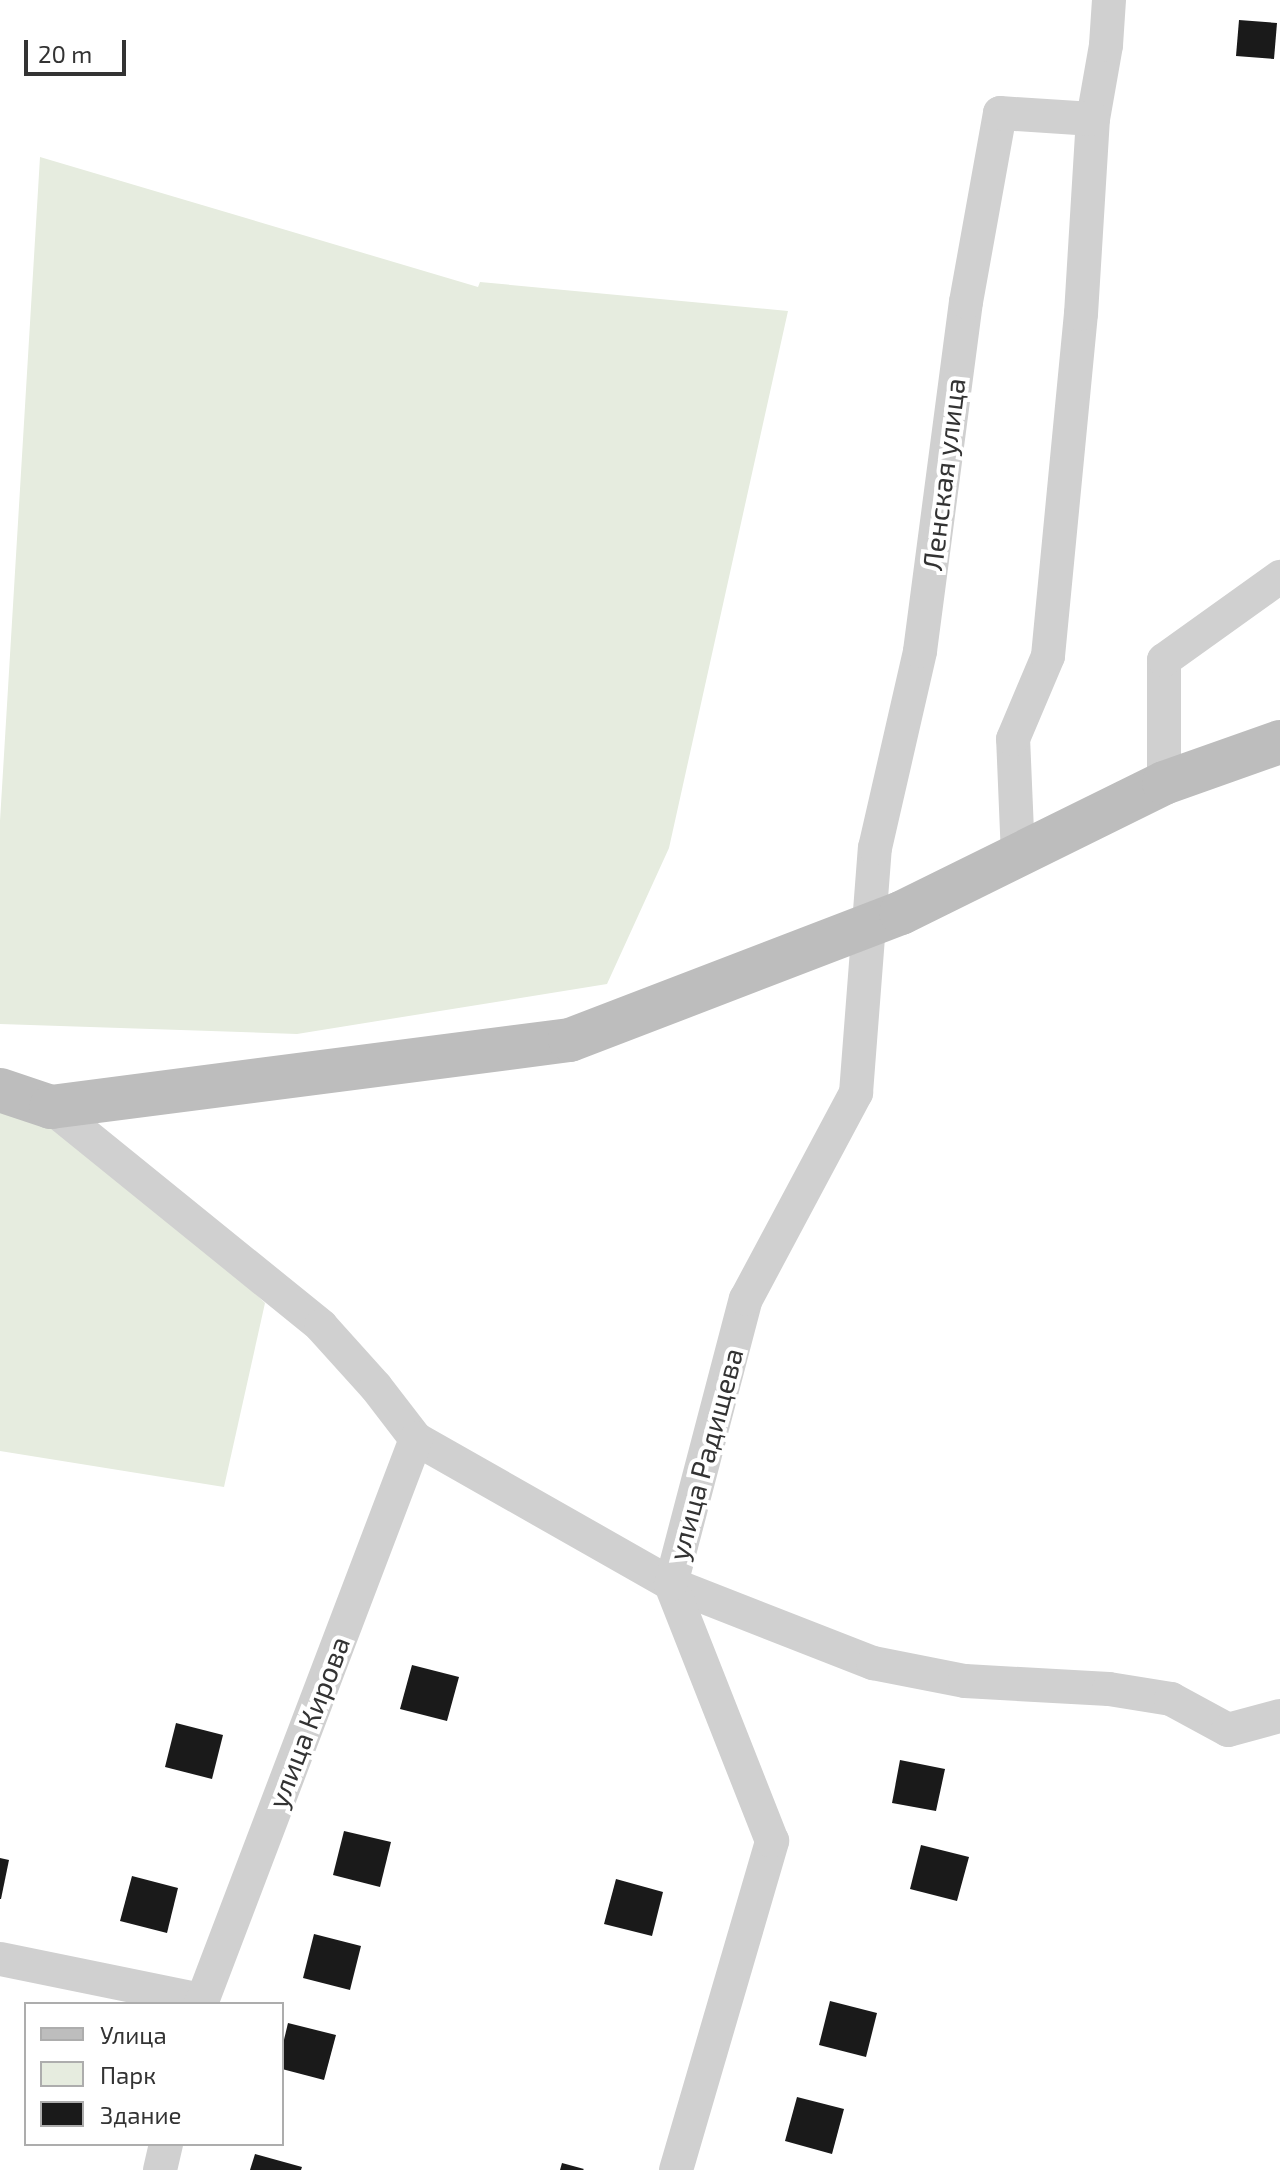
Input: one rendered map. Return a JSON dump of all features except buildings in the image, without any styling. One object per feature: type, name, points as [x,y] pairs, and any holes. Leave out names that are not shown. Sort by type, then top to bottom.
[{"type":"street","points":[[1018,856],[1013,739],[1048,656],[1081,314],[1093,119],[1106,45],[1109,0]]},
{"type":"street","name":"Ленская улица","points":[[869,925],[875,848],[920,651],[966,302],[1000,113],[1093,119]]},
{"type":"street","points":[[1164,783],[1164,660],[1280,577]]},
{"type":"street","points":[[51,1107],[570,1040],[869,925],[1018,856],[1164,783],[1280,742]]},
{"type":"street","name":"улица Радищева","points":[[676,2170],[772,1841],[671,1584],[746,1299],[856,1093],[869,925]]},
{"type":"street","points":[[0,1090],[51,1107],[321,1326],[376,1387],[416,1439],[671,1584],[873,1663],[965,1681],[1109,1689],[1171,1699],[1228,1730],[1280,1716]]},
{"type":"street","name":"улица Кирова","points":[[202,2002],[416,1439]]},
{"type":"street","points":[[0,1959],[202,2002]]},
{"type":"street","points":[[160,2170],[166,2146]]},
{"type":"green space","points":[[40,157],[478,287],[480,282],[788,311],[669,848],[607,984],[297,1034],[0,1024],[0,821]]},
{"type":"green space","points":[[0,1103],[68,1109],[265,1303],[224,1487],[0,1451]]}]
